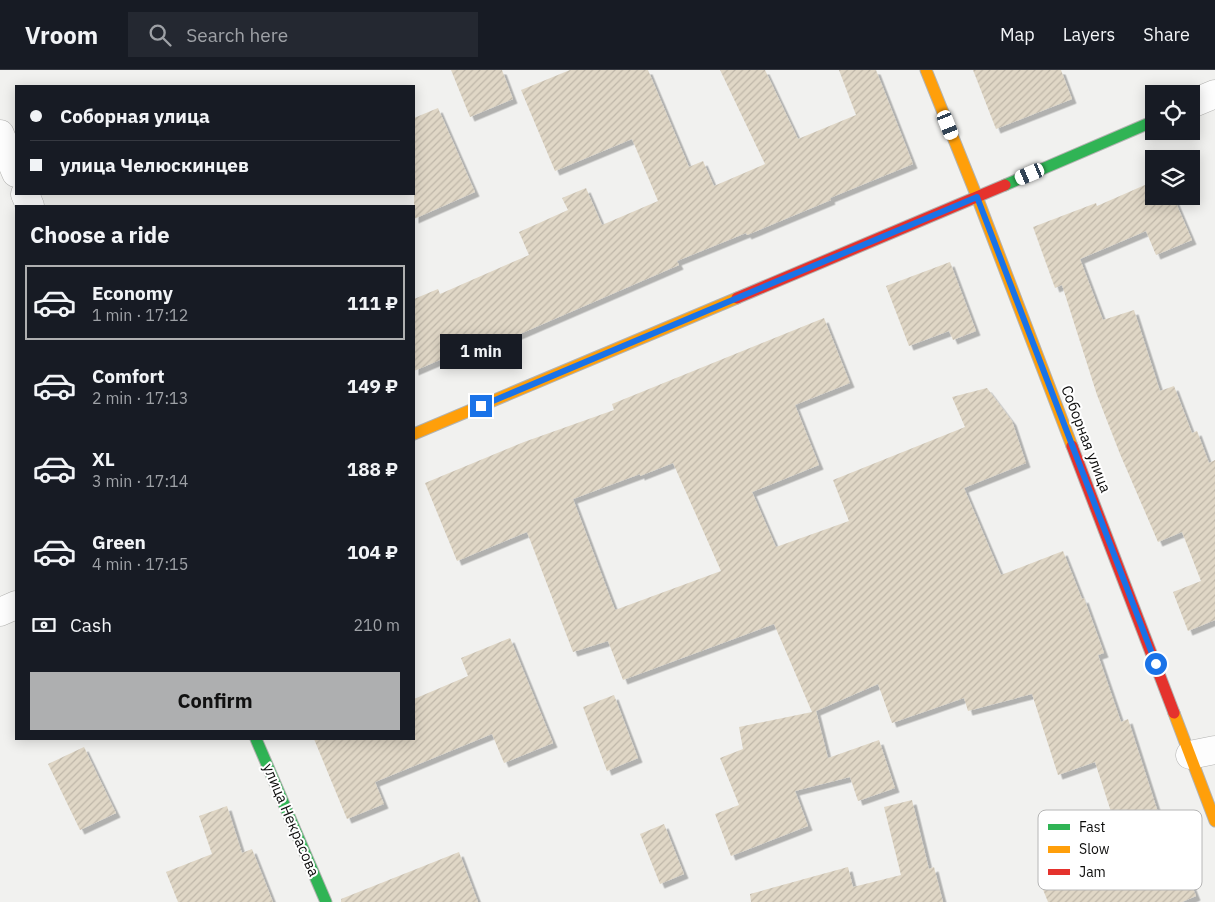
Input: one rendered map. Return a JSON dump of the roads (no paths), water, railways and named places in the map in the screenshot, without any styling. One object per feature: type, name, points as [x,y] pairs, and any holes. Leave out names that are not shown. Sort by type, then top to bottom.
[{"type":"street","name":"Соборная улица","points":[[926,70],[1203,752],[1215,821]]},
{"type":"street","points":[[1200,100],[1215,94]]},
{"type":"street","points":[[415,434],[1145,125]]},
{"type":"street","points":[[0,134],[15,171]]},
{"type":"street","points":[[0,612],[15,605]]},
{"type":"street","name":"улица Некрасова","points":[[256,740],[326,902]]}]
